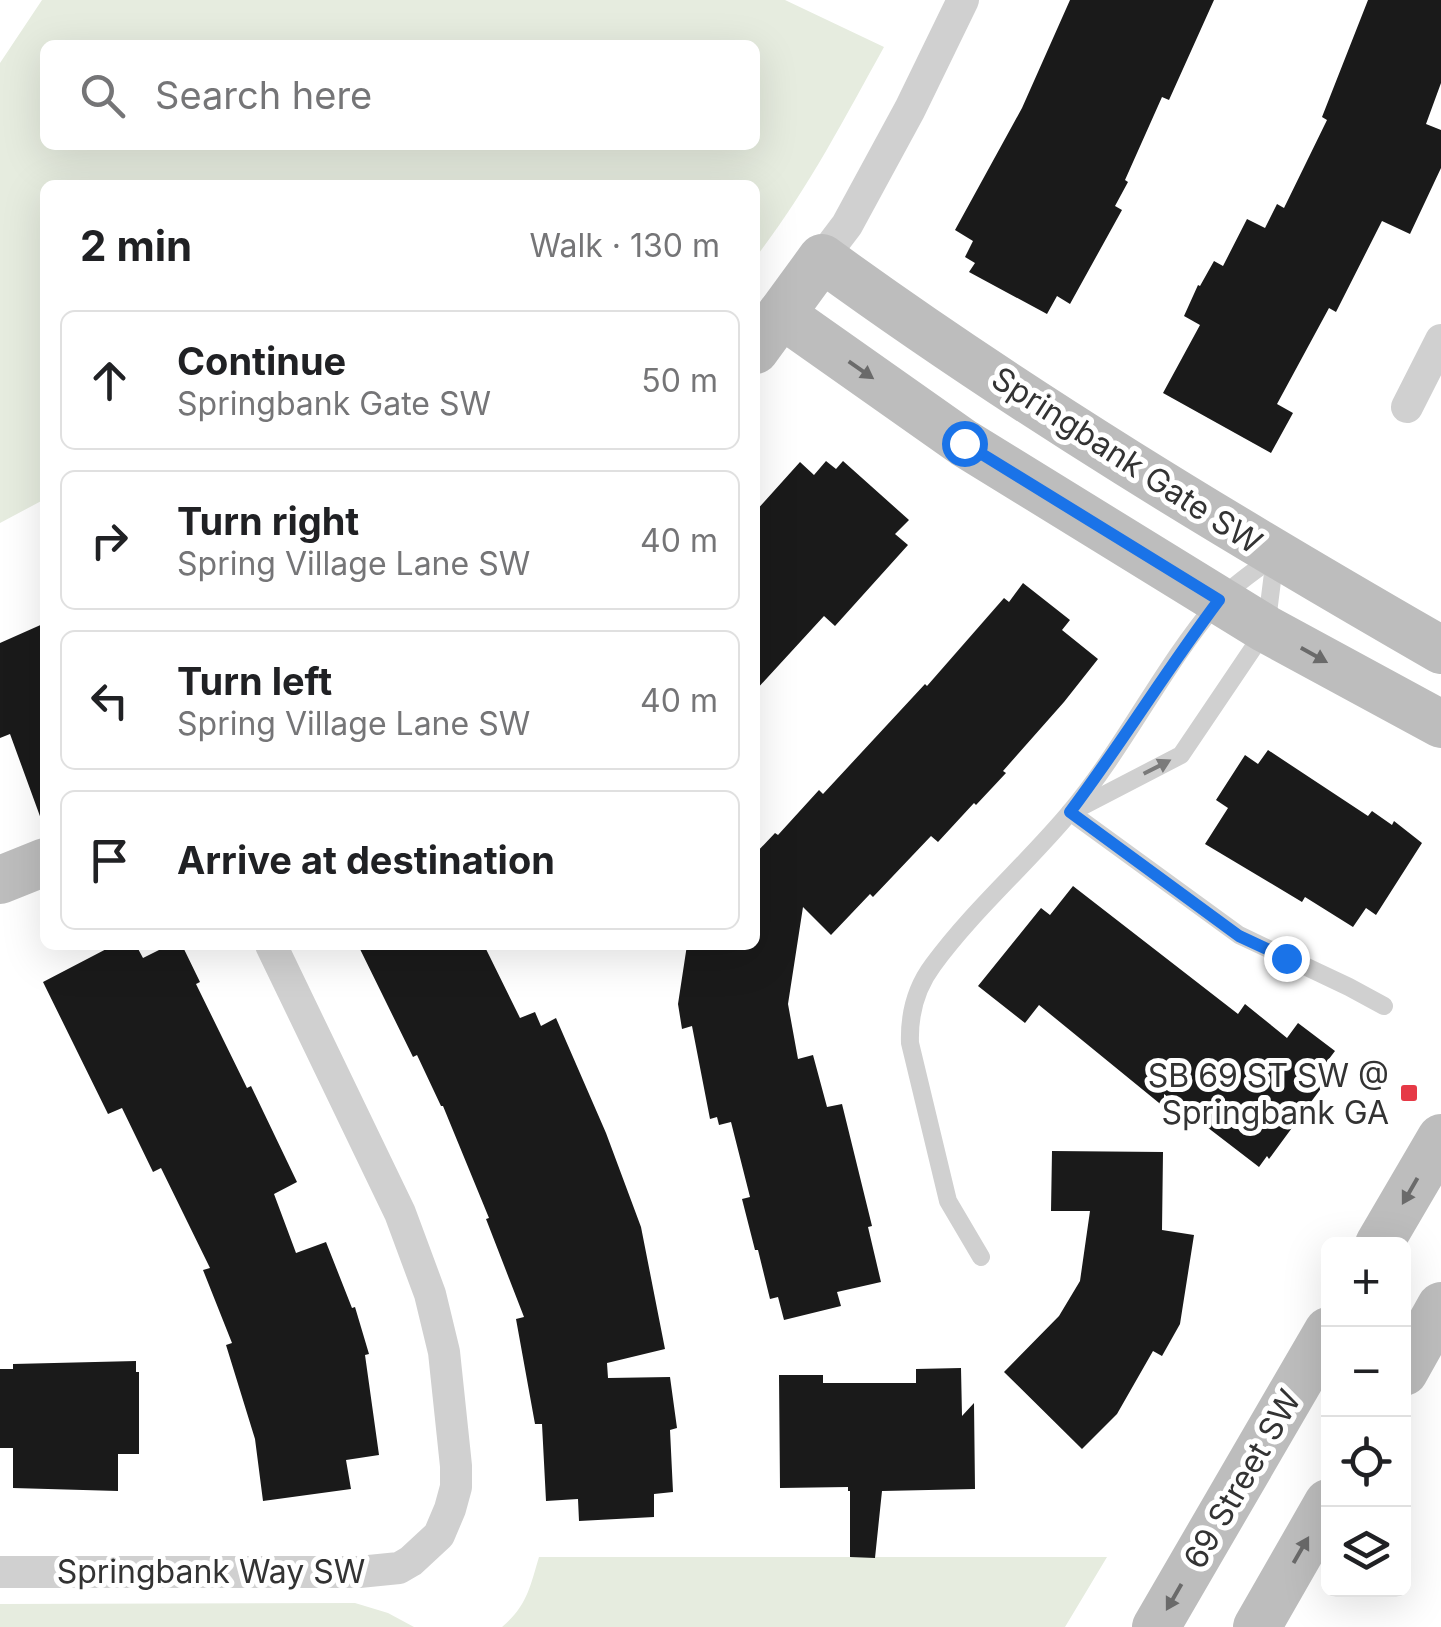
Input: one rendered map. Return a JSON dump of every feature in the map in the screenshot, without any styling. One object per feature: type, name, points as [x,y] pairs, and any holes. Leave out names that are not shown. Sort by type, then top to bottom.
[{"type":"street","points":[[768,332],[847,225],[963,0]]},
{"type":"street","name":"Springbank Gate SW","points":[[822,258],[1098,445],[1276,555],[1441,650]]},
{"type":"street","name":"Springbank Gate SW","points":[[768,332],[964,443],[1266,629],[1441,724]]},
{"type":"street","points":[[1407,407],[1441,340]]},
{"type":"street","points":[[0,880],[40,864]]},
{"type":"street","name":"Springbank Way SW","points":[[0,1572],[372,1571],[399,1568],[439,1536],[456,1487],[456,1466],[444,1352],[430,1294],[400,1213],[273,950]]},
{"type":"street","points":[[1383,1237],[1441,1138]]},
{"type":"street","points":[[1411,1360],[1441,1306]]},
{"type":"street","name":"69 Street SW","points":[[1156,1627],[1321,1343]]},
{"type":"street","points":[[1258,1627],[1326,1507]]},
{"type":"lane","points":[[980,1257],[948,1201],[910,1043],[909,1018],[914,1002],[933,965],[1070,812],[1219,600],[1276,555]]},
{"type":"lane","points":[[1070,812],[1181,755],[1266,629],[1276,555]]},
{"type":"lane","points":[[1070,812],[1239,936],[1384,1006]]},
{"type":"shaded area","points":[[42,0],[785,0],[884,47],[808,182],[760,251],[760,180],[40,180],[40,502],[0,523],[0,63]]},
{"type":"shaded area","points":[[539,1557],[1107,1557],[1065,1627],[502,1627],[522,1604]]},
{"type":"shaded area","points":[[355,1603],[388,1613],[414,1627],[0,1627],[0,1604]]},
{"type":"building","points":[[1070,0],[1214,0],[1169,100],[1162,97],[1125,180],[1128,182],[1115,206],[1122,210],[1070,304],[1057,296],[1047,314],[969,272],[975,263],[965,257],[973,241],[955,230],[1022,108]]},
{"type":"building","points":[[1368,0],[1441,0],[1441,83],[1426,124],[1441,130],[1441,168],[1410,234],[1382,221],[1336,312],[1329,308],[1277,404],[1293,413],[1271,453],[1163,393],[1200,325],[1184,316],[1198,285],[1214,261],[1223,266],[1247,219],[1265,228],[1277,204],[1284,208],[1327,120],[1322,117]]},
{"type":"building","points":[[826,461],[836,469],[843,461],[909,520],[895,534],[908,545],[835,626],[824,616],[760,686],[760,506],[800,462],[814,475]]},
{"type":"building","points":[[1023,583],[1070,620],[1062,630],[1098,659],[976,805],[938,842],[931,836],[831,935],[803,907],[788,1004],[798,1059],[813,1055],[827,1107],[842,1104],[872,1226],[868,1227],[881,1282],[837,1292],[841,1306],[784,1320],[778,1297],[770,1299],[755,1250],[742,1199],[750,1197],[731,1122],[719,1125],[717,1117],[710,1119],[692,1026],[682,1029],[678,1004],[686,950],[760,950],[760,849],[819,790],[823,794],[927,686],[1004,598],[1009,602]]},
{"type":"building","points":[[40,625],[40,816],[10,734],[0,738],[0,643]]},
{"type":"building","points":[[1268,750],[1368,816],[1372,811],[1392,825],[1394,821],[1422,843],[1376,915],[1366,908],[1353,927],[1305,897],[1302,902],[1205,844],[1228,808],[1216,800],[1245,755],[1258,764]]},
{"type":"building","points":[[1073,886],[1238,1014],[1245,1004],[1287,1038],[1298,1023],[1335,1051],[1313,1080],[1322,1087],[1259,1167],[1164,1094],[1164,1107],[1039,1005],[1025,1023],[978,986],[1041,908],[1050,915]]},
{"type":"building","points":[[104,950],[139,950],[143,958],[159,950],[184,950],[200,982],[196,984],[297,1182],[274,1194],[296,1253],[326,1242],[352,1308],[355,1307],[369,1354],[365,1355],[379,1455],[346,1460],[351,1489],[263,1501],[255,1439],[226,1345],[232,1343],[203,1270],[210,1268],[161,1168],[153,1172],[122,1108],[108,1114],[43,982]]},
{"type":"building","points":[[360,950],[486,950],[520,1018],[535,1012],[541,1026],[556,1018],[641,1227],[665,1349],[607,1363],[608,1378],[670,1377],[677,1428],[670,1430],[673,1492],[654,1494],[654,1517],[579,1521],[578,1499],[546,1501],[542,1424],[535,1424],[516,1319],[524,1317],[443,1106],[417,1055],[413,1057]]},
{"type":"building","points":[[1052,1151],[1163,1152],[1162,1230],[1194,1235],[1180,1324],[1162,1356],[1153,1351],[1117,1414],[1082,1449],[1004,1372],[1059,1316],[1080,1281],[1090,1211],[1051,1211]]},
{"type":"building","points":[[136,1361],[139,1454],[118,1454],[118,1491],[13,1488],[13,1448],[0,1448],[0,1369],[13,1369],[13,1364]]},
{"type":"building","points":[[961,1368],[962,1416],[974,1403],[975,1489],[882,1491],[875,1558],[850,1557],[848,1487],[780,1488],[779,1375],[823,1375],[823,1383],[916,1383],[916,1369]]},
{"type":"place","name":"SB 69 ST SW @ Springbank GA","points":[[1409,1093]]},
{"type":"route","points":[[964,443],[1219,600],[1070,812],[1239,936],[1286,958]]}]
